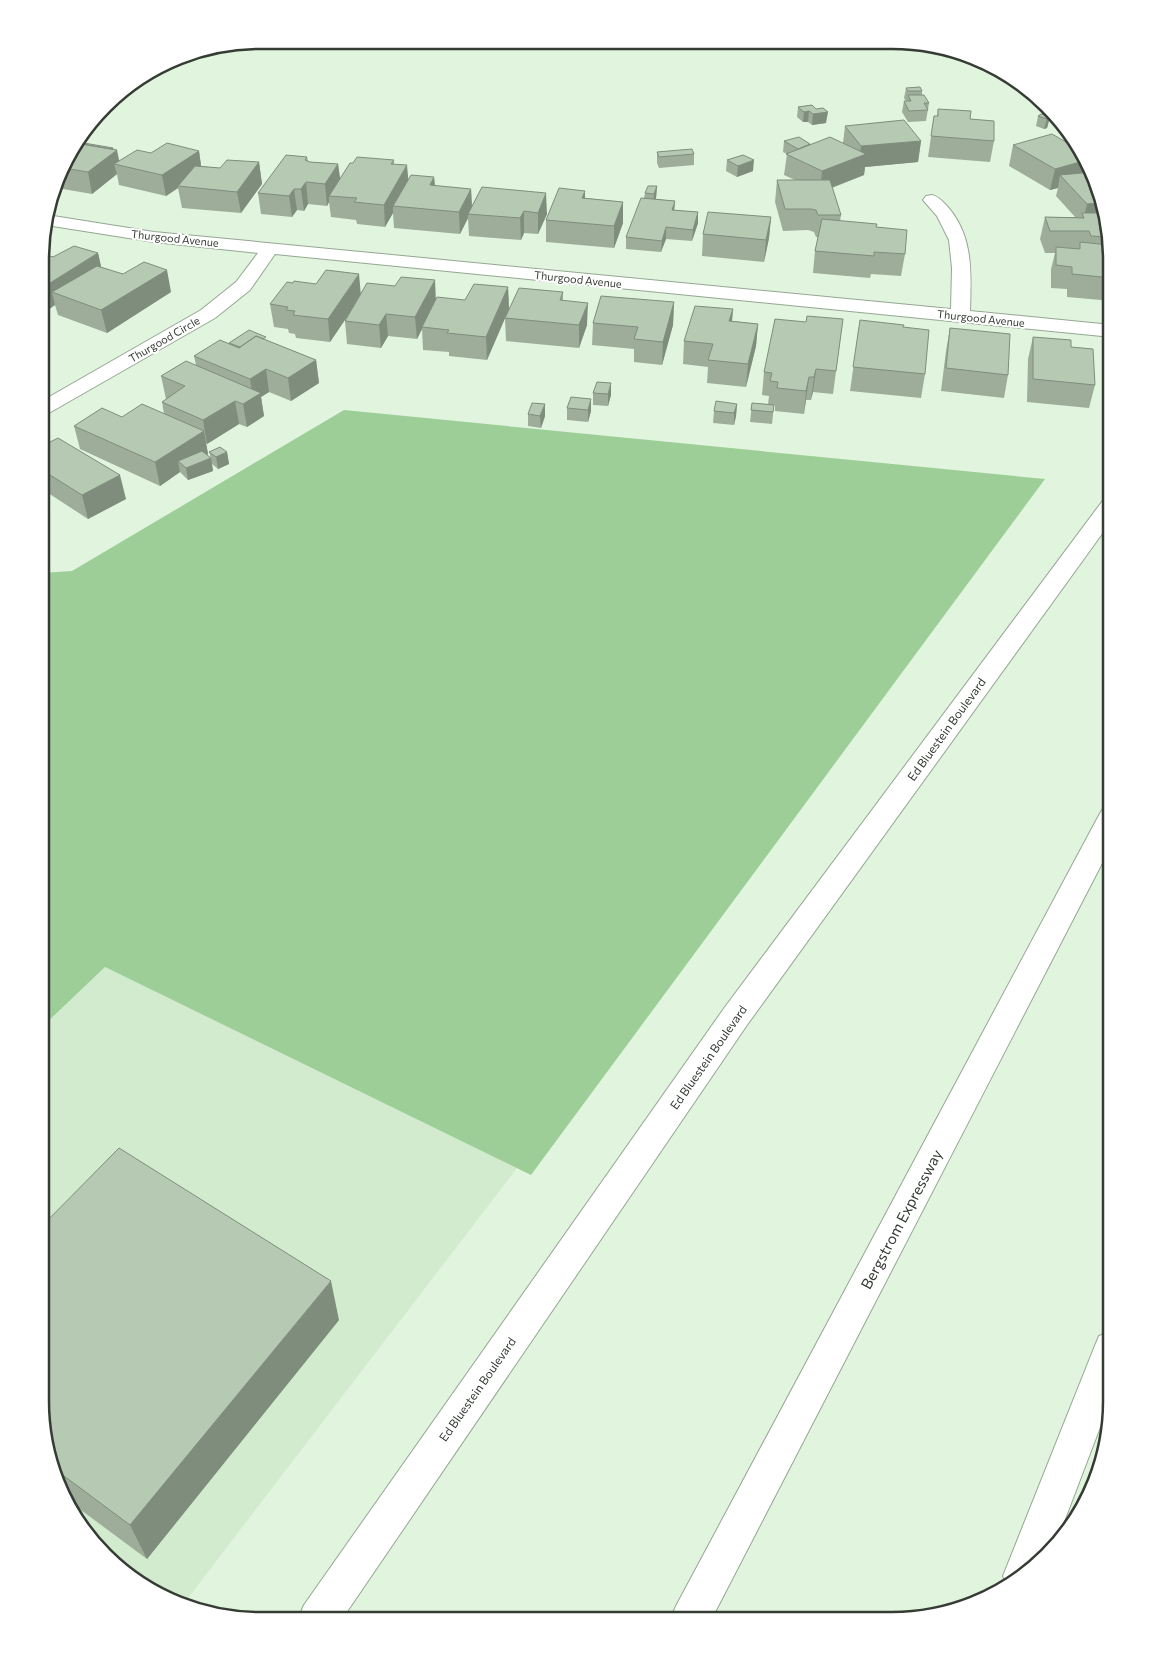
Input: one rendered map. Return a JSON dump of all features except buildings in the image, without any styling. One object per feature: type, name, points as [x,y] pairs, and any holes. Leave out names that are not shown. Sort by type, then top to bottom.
[{"type":"main road","points":[[932,200],[951,222],[957,234],[961,251],[960,316]]},
{"type":"main road","name":"Thurgood Avenue","points":[[53,221],[154,237],[1103,330]]},
{"type":"main road","name":"Thurgood Circle","points":[[49,405],[208,314],[243,286],[270,248]]},
{"type":"main road","name":"Ed Bluestein Boulevard","points":[[323,1612],[736,1016],[1103,516]]},
{"type":"main road","name":"Bergstrom Expressway","points":[[694,1612],[1103,834]]},
{"type":"main road","points":[[1028,1562],[1103,1371]]},
{"type":"shaded area","points":[[105,967],[517,1168],[187,1599],[166,1591],[142,1577],[101,1540],[84,1519],[70,1495],[56,1456],[49,1415],[49,1020]]},
{"type":"green space","points":[[344,410],[1045,479],[531,1175],[105,967],[49,1020],[49,572],[72,571]]}]
